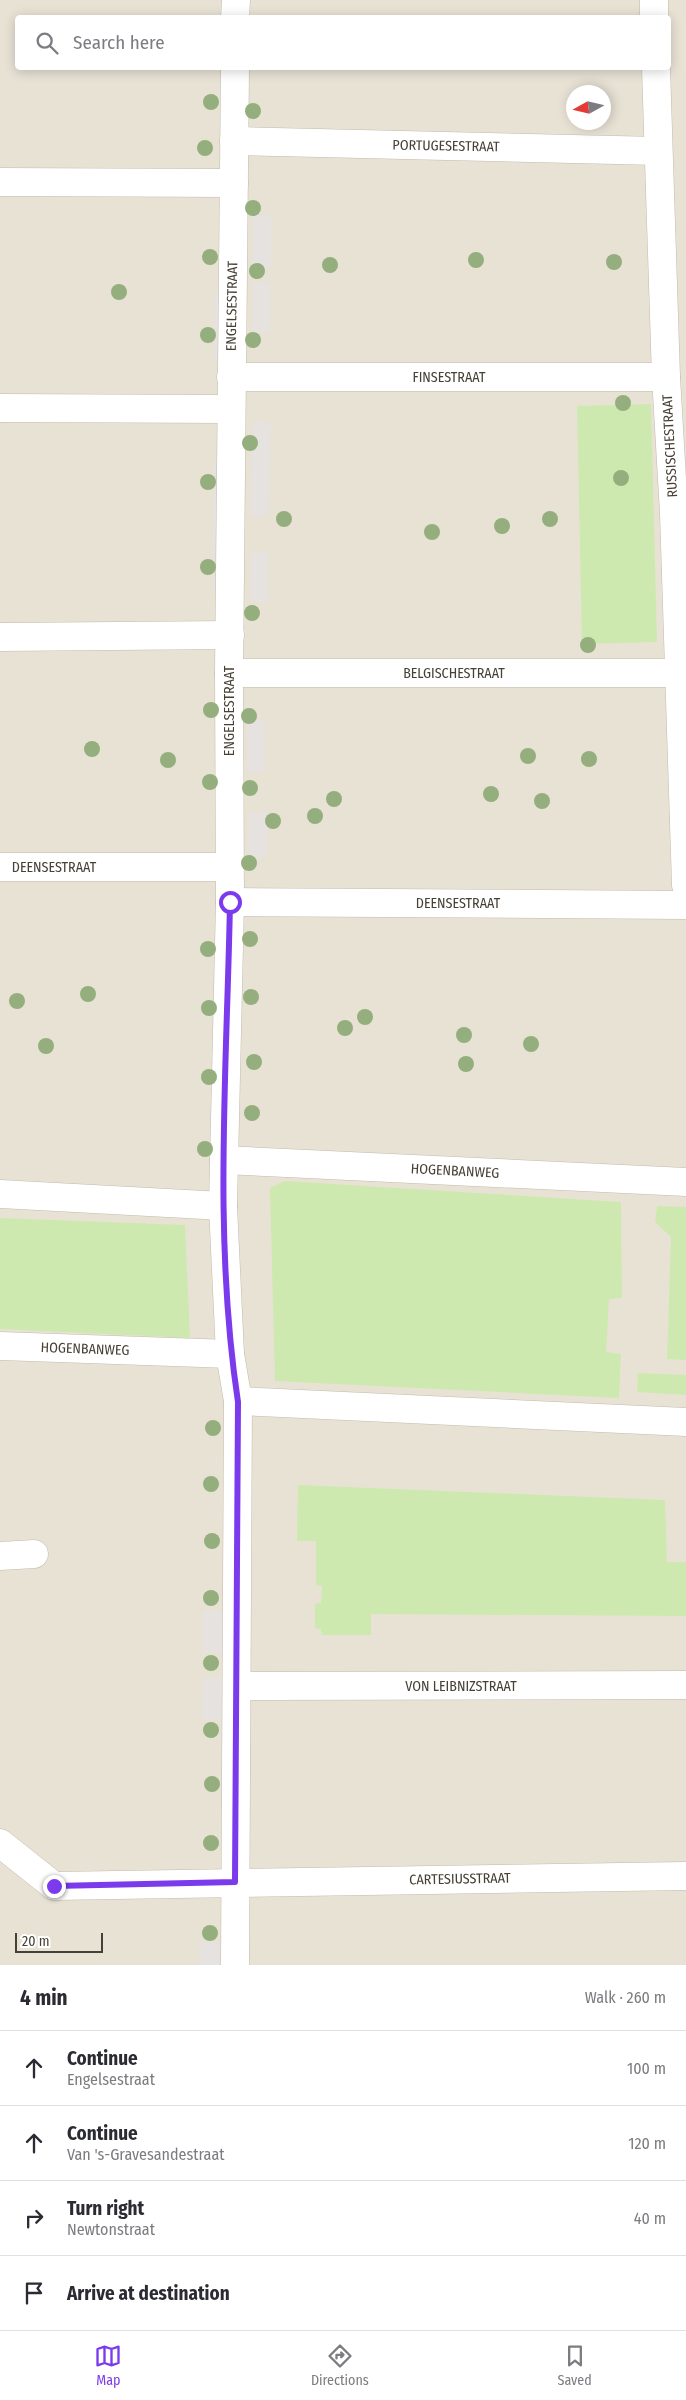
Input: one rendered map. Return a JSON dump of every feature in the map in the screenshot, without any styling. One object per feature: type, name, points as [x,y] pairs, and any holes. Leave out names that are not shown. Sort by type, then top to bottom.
[{"type":"street","points":[[235,15],[236,0]]},
{"type":"street","points":[[654,0],[654,15]]},
{"type":"street","name":"ENGELSESTRAAT","points":[[235,70],[229,673],[228,867],[230,902],[223,1206],[230,1354],[238,1402],[235,1965]]},
{"type":"street","name":"RUSSISCHESTRAAT","points":[[656,70],[666,377],[680,513],[679,673],[686,886]]},
{"type":"street","name":"PORTUGESESTRAAT","points":[[234,141],[658,151]]},
{"type":"street","points":[[0,182],[234,183]]},
{"type":"street","name":"FINSESTRAAT","points":[[231,377],[666,377]]},
{"type":"street","points":[[0,408],[231,408]]},
{"type":"street","points":[[0,637],[230,636]]},
{"type":"street","name":"BELGISCHESTRAAT","points":[[229,673],[679,673]]},
{"type":"street","name":"DEENSESTRAAT","points":[[0,867],[228,867]]},
{"type":"street","name":"DEENSESTRAAT","points":[[230,902],[686,905]]},
{"type":"street","name":"HOGENBANWEG","points":[[224,1160],[686,1182]]},
{"type":"street","points":[[0,1194],[223,1206]]},
{"type":"street","name":"HOGENBANWEG","points":[[0,1346],[230,1354]]},
{"type":"street","points":[[238,1402],[686,1422]]},
{"type":"street","points":[[0,1556],[34,1554]]},
{"type":"street","name":"VON LEIBNIZSTRAAT","points":[[237,1686],[686,1685]]},
{"type":"street","name":"CARTESIUSSTRAAT","points":[[0,1843],[54,1886],[686,1876]]},
{"type":"shaded area","points":[[0,0],[686,0],[686,1965],[0,1965]]},
{"type":"shaded area","points":[[253,215],[271,216],[271,267],[253,267]]},
{"type":"shaded area","points":[[270,282],[270,333],[252,333],[253,283]]},
{"type":"shaded area","points":[[215,293],[223,293],[222,362],[214,362]]},
{"type":"shaded area","points":[[253,421],[271,422],[268,516],[250,515]]},
{"type":"shaded area","points":[[214,460],[221,460],[220,588],[213,587]]},
{"type":"shaded area","points":[[251,552],[268,552],[268,603],[250,602]]},
{"type":"shaded area","points":[[247,721],[265,721],[265,772],[247,772]]},
{"type":"shaded area","points":[[249,812],[268,813],[266,857],[248,857]]},
{"type":"shaded area","points":[[203,1611],[223,1611],[223,1652],[203,1652]]},
{"type":"shaded area","points":[[203,1678],[222,1678],[223,1719],[202,1719]]},
{"type":"shaded area","points":[[200,1942],[221,1943],[221,1965],[200,1965]]},
{"type":"green space","points":[[651,404],[657,642],[582,644],[577,406]]},
{"type":"green space","points":[[285,1181],[621,1202],[622,1298],[609,1299],[606,1352],[621,1354],[619,1398],[275,1381],[270,1188]]},
{"type":"green space","points":[[657,1206],[686,1207],[686,1360],[667,1359],[671,1237],[655,1222]]},
{"type":"green space","points":[[0,1218],[185,1225],[190,1338],[0,1329]]},
{"type":"green space","points":[[638,1373],[686,1375],[686,1395],[637,1392]]},
{"type":"green space","points":[[298,1485],[665,1500],[667,1562],[686,1562],[686,1616],[371,1614],[371,1635],[322,1635],[321,1629],[315,1628],[315,1604],[321,1603],[322,1586],[316,1585],[316,1541],[297,1541]]},
{"type":"route","points":[[54,1886],[235,1882],[238,1402],[230,1354],[223,1206],[230,902]]}]
